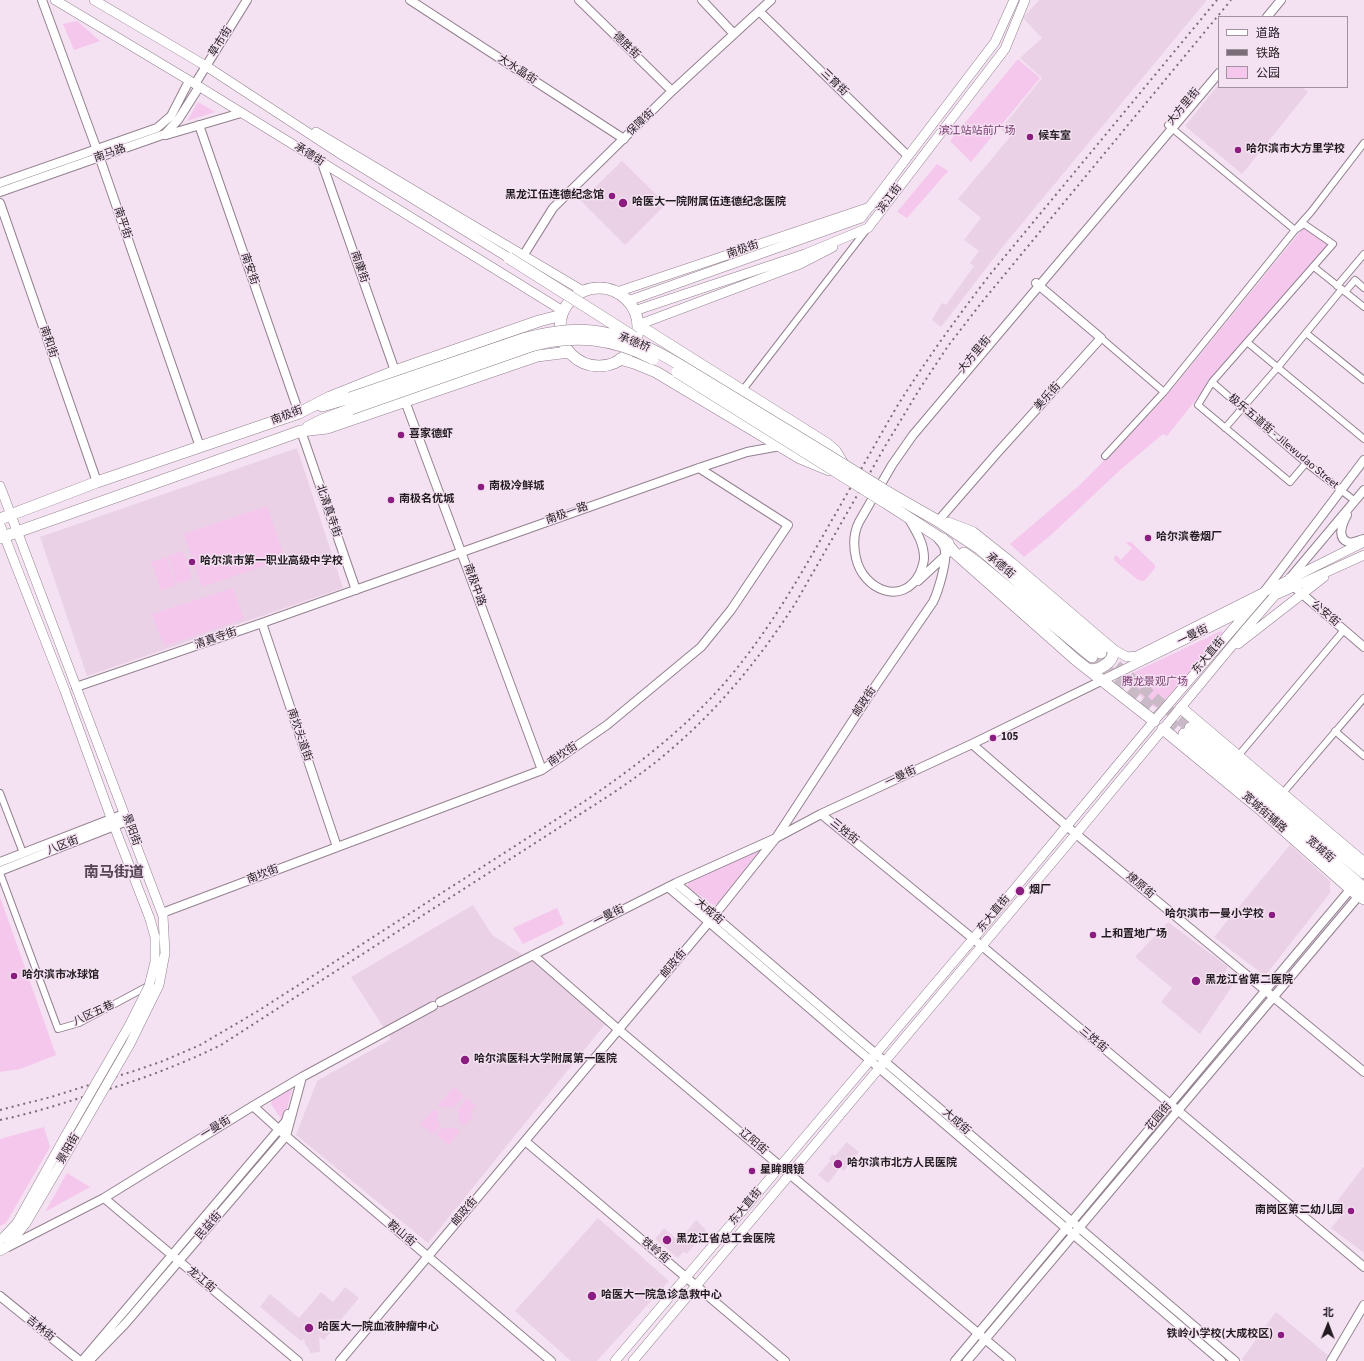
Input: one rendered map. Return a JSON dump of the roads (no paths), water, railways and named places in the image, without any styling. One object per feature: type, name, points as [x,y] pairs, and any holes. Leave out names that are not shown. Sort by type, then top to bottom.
[{"type":"highway","points":[[509,258],[666,357]]},
{"type":"highway","points":[[604,288],[617,292],[628,301],[634,311],[638,325],[636,338],[626,355],[603,366],[590,365],[579,360],[569,352],[561,337],[560,326],[562,313],[571,300],[583,291],[604,288]]},
{"type":"highway","name":"南极街","points":[[5,517],[97,482],[299,413],[330,397],[395,371],[562,313]]},
{"type":"highway","points":[[620,359],[656,372],[811,464],[841,468],[835,451],[827,444],[638,325]]},
{"type":"highway","name":"承德桥","points":[[351,404],[526,338],[566,330],[610,334],[626,339],[666,357],[886,497]]},
{"type":"highway","name":"承德桥","points":[[351,404],[531,346],[558,340],[594,340],[625,347],[663,364],[841,468]]},
{"type":"highway","name":"南极街","points":[[2,537],[301,432],[327,428],[537,356],[569,352]]},
{"type":"highway","points":[[299,413],[351,404]]},
{"type":"highway","points":[[301,432],[351,404]]},
{"type":"highway","name":"承德街","points":[[886,497],[938,521],[980,549],[1101,652]]},
{"type":"highway","name":"承德街","points":[[886,497],[906,515],[979,564],[1101,652]]},
{"type":"highway","points":[[938,536],[949,553],[1076,660],[1154,721]]},
{"type":"highway","points":[[1088,669],[1098,669],[1112,658],[1113,653],[1101,652]]},
{"type":"highway","points":[[1181,708],[1364,863]]},
{"type":"highway","name":"宽城街辅路","points":[[1163,729],[1260,809],[1361,886]]},
{"type":"highway","name":"宽城街","points":[[1187,731],[1361,886]]},
{"type":"main road","name":"承德街","points":[[55,0],[195,84],[562,313]]},
{"type":"main road","points":[[94,0],[206,66],[342,155],[509,258]]},
{"type":"main road","name":"滨江街","points":[[861,218],[995,42],[1014,0]]},
{"type":"main road","name":"滨江街","points":[[868,228],[1005,49],[1025,0]]},
{"type":"main road","points":[[264,105],[331,140],[583,291]]},
{"type":"main road","name":"南极街","points":[[617,292],[870,207]]},
{"type":"main road","name":"南极街","points":[[628,301],[861,218]]},
{"type":"main road","name":"南极街","points":[[634,311],[805,254],[868,228]]},
{"type":"main road","name":"南极街","points":[[638,325],[800,264],[830,249],[856,232]]},
{"type":"main road","name":"景阳街","points":[[0,486],[5,517],[18,532],[162,915],[165,953],[159,985],[130,1044],[26,1223],[4,1249]]},
{"type":"main road","name":"景阳街","points":[[0,525],[2,537],[65,691],[112,823],[150,919],[155,937],[155,962],[149,986],[130,1026],[66,1135],[17,1224],[0,1241]]},
{"type":"main road","name":"一曼街","points":[[1101,652],[1127,657],[1137,656],[1263,594],[1290,578],[1364,541]]},
{"type":"main road","name":"一曼街","points":[[1103,680],[1250,607],[1364,554]]},
{"type":"main road","points":[[1227,652],[1335,568]]},
{"type":"main road","name":"东大直街","points":[[632,1361],[883,1065],[1290,578]]},
{"type":"main road","name":"东大直街","points":[[615,1361],[973,939],[1250,607],[1263,594]]},
{"type":"street","name":"南平街","points":[[42,0],[98,154],[200,447]]},
{"type":"street","name":"草市街","points":[[195,84],[247,0]]},
{"type":"street","name":"大水晶街","points":[[412,0],[624,139]]},
{"type":"street","name":"德胜街","points":[[579,0],[672,91]]},
{"type":"street","points":[[702,0],[734,34]]},
{"type":"street","name":"保障街","points":[[523,256],[553,208],[672,91],[771,0]]},
{"type":"street","points":[[1261,16],[1274,0]]},
{"type":"street","points":[[1268,16],[1281,0]]},
{"type":"street","name":"三育街","points":[[759,11],[908,156]]},
{"type":"street","name":"大方里街","points":[[949,553],[911,588],[898,594],[879,593],[869,588],[858,573],[853,562],[851,549],[852,531],[857,518],[892,459],[924,417],[1170,127],[1218,66]]},
{"type":"street","name":"大方里街","points":[[1170,127],[1218,74]]},
{"type":"street","name":"南马路","points":[[0,192],[98,154],[157,128],[166,121],[195,84]]},
{"type":"street","name":"南马路","points":[[0,183],[165,134],[178,120],[195,84]]},
{"type":"street","points":[[157,137],[241,113]]},
{"type":"street","name":"南安街","points":[[199,125],[299,413]]},
{"type":"street","points":[[1170,127],[1295,230]]},
{"type":"street","points":[[1105,456],[1164,392],[1311,212],[1364,142]]},
{"type":"street","name":"南康街","points":[[322,163],[395,371]]},
{"type":"street","name":"南和街","points":[[0,203],[97,482]]},
{"type":"street","points":[[1295,230],[1304,224],[1333,244],[1212,382],[1198,405],[1290,482],[1306,463]]},
{"type":"street","name":"滨江街","points":[[742,391],[868,228]]},
{"type":"street","points":[[1225,428],[1306,333],[1341,289],[1364,254]]},
{"type":"street","points":[[1314,267],[1364,307]]},
{"type":"street","points":[[1341,289],[1355,280],[1364,288]]},
{"type":"street","points":[[1037,284],[1164,392]]},
{"type":"street","name":"大方里街","points":[[906,515],[917,531],[922,547],[924,558],[921,570],[917,579],[912,584],[900,590],[888,591],[878,589],[866,580],[858,568],[854,544],[856,528],[892,465],[913,435],[1037,284]]},
{"type":"street","points":[[1306,333],[1364,380]]},
{"type":"street","name":"美乐街","points":[[938,521],[998,452],[1102,338]]},
{"type":"street","points":[[1247,342],[1364,439]]},
{"type":"street","name":"极乐五道街 - Jilewudao Street","points":[[1212,382],[1306,463],[1354,501]]},
{"type":"street","name":"南极中路","points":[[405,401],[542,770]]},
{"type":"street","name":"北清真寺街","points":[[301,432],[356,590]]},
{"type":"street","name":"南极一路","points":[[356,590],[699,468],[747,452],[780,446]]},
{"type":"street","name":"东大直街","points":[[1263,594],[1364,460]]},
{"type":"street","name":"南坎街","points":[[162,915],[542,770],[607,725],[701,647],[731,610],[788,525],[699,468]]},
{"type":"street","name":"东大直街","points":[[1290,578],[1364,490]]},
{"type":"street","points":[[1354,501],[1342,524],[1343,538],[1347,542],[1364,541]]},
{"type":"street","name":"邮政街","points":[[340,1361],[712,919],[776,838],[876,685],[933,602],[937,594],[949,553]]},
{"type":"street","name":"公安街","points":[[1290,578],[1294,587],[1302,595],[1364,647]]},
{"type":"street","name":"清真寺街","points":[[76,687],[356,590]]},
{"type":"street","name":"南坎头道街","points":[[262,623],[337,847]]},
{"type":"street","points":[[1238,756],[1344,630]]},
{"type":"street","name":"一曼街","points":[[4,1249],[104,1198],[299,1079],[533,954],[672,885],[776,838],[821,814],[972,744],[1103,680]]},
{"type":"street","points":[[1282,794],[1364,698]]},
{"type":"street","points":[[1336,731],[1364,756]]},
{"type":"street","name":"燎原街","points":[[972,744],[1076,834],[1274,996],[1364,1072]]},
{"type":"street","points":[[0,793],[23,853]]},
{"type":"street","name":"三姓街","points":[[821,814],[982,946],[1364,1267]]},
{"type":"street","name":"八区街","points":[[0,872],[126,817]]},
{"type":"street","name":"八区街","points":[[0,862],[112,823]]},
{"type":"street","name":"八区五巷","points":[[0,872],[58,1029],[79,1023],[149,986]]},
{"type":"street","name":"大成街","points":[[672,885],[1069,1225],[1235,1361]]},
{"type":"street","name":"花园街","points":[[955,1361],[1266,990],[1361,886]]},
{"type":"street","name":"花园街","points":[[967,1361],[1274,996],[1361,886]]},
{"type":"street","name":"辽阳街","points":[[533,954],[619,1030],[1011,1361]]},
{"type":"street","name":"民益街","points":[[89,1361],[125,1324],[278,1129],[286,1121],[299,1079]]},
{"type":"street","name":"民益街","points":[[81,1361],[286,1136],[299,1079]]},
{"type":"street","name":"鞍山街","points":[[253,1106],[286,1136],[551,1361]]},
{"type":"street","name":"铁岭街","points":[[525,1141],[785,1361]]},
{"type":"street","name":"龙江街","points":[[104,1198],[298,1361]]},
{"type":"street","name":"大成街","points":[[1077,1231],[1221,1361]]},
{"type":"street","name":"吉林街","points":[[0,1296],[81,1361]]},
{"type":"street","points":[[1331,1361],[1364,1305]]},
{"type":"tunnel","points":[[1104,655],[1190,728]]},
{"type":"tunnel","points":[[1092,657],[1184,734]]},
{"type":"railway","points":[[0,1110],[51,1097],[137,1070],[163,1061],[200,1045],[258,1011],[585,801],[626,772],[685,724],[737,668],[772,620],[804,569],[896,408],[955,322],[992,272],[1217,0]]},
{"type":"railway","points":[[0,1120],[43,1109],[138,1080],[221,1045],[613,793],[661,758],[676,745],[710,713],[740,679],[769,642],[795,604],[887,443],[948,346],[982,302],[1231,0]]},
{"type":"place","name":"候车室","points":[[1030,137]]},
{"type":"place","name":"哈尔滨市大方里学校","points":[[1238,150]]},
{"type":"place","name":"黑龙江伍连德纪念馆","points":[[612,196]]},
{"type":"place","name":"哈医大一院附属伍连德纪念医院","points":[[623,203]]},
{"type":"place","name":"喜家德虾","points":[[401,435]]},
{"type":"place","name":"南极冷鲜城","points":[[481,487]]},
{"type":"place","name":"南极名优城","points":[[391,500]]},
{"type":"place","name":"哈尔滨卷烟厂","points":[[1148,538]]},
{"type":"place","name":"哈尔滨市第一职业高级中学校","points":[[192,562]]},
{"type":"place","name":"105","points":[[993,738]]},
{"type":"place","name":"烟厂","points":[[1020,891]]},
{"type":"place","name":"哈尔滨市一曼小学校","points":[[1272,915]]},
{"type":"place","name":"上和置地广场","points":[[1093,935]]},
{"type":"place","name":"哈尔滨市冰球馆","points":[[14,976]]},
{"type":"place","name":"黑龙江省第二医院","points":[[1196,981]]},
{"type":"place","name":"哈尔滨医科大学附属第一医院","points":[[465,1060]]},
{"type":"place","name":"哈尔滨市北方人民医院","points":[[838,1164]]},
{"type":"place","name":"星眸眼镜","points":[[752,1171]]},
{"type":"place","name":"南岗区第二幼儿园","points":[[1351,1211]]},
{"type":"place","name":"黑龙江省总工会医院","points":[[667,1240]]},
{"type":"place","name":"哈医大一院急诊急救中心","points":[[592,1296]]},
{"type":"place","name":"哈医大一院血液肿瘤中心","points":[[309,1328]]},
{"type":"place","name":"铁岭小学校(大成校区)","points":[[1281,1335]]},
{"type":"district","name":"南马街道","points":[[114,874]]},
{"type":"park label","name":"滨江站站前广场","points":[[977,132]]},
{"type":"park label","name":"腾龙景观广场","points":[[1155,683]]}]
